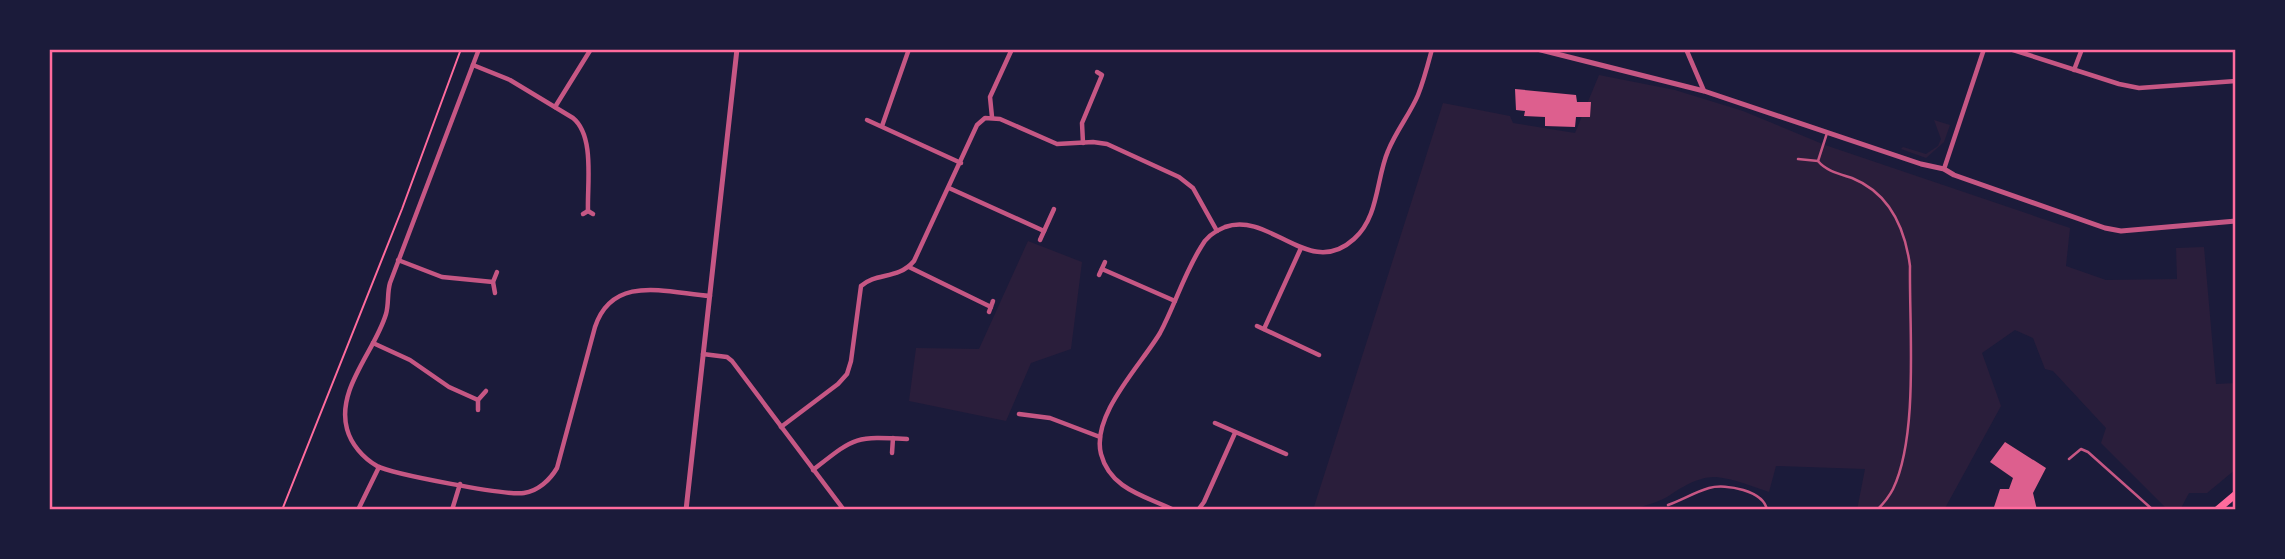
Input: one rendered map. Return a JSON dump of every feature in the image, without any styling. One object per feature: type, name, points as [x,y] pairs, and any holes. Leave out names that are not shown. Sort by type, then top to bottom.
[{"type":"main road","points":[[2217,510],[2236,494]]},
{"type":"street","points":[[480,49],[398,260],[388,289],[387,312],[348,396],[346,416],[349,434],[356,446],[379,467],[509,494],[524,493],[537,488],[554,473],[559,461],[598,319],[605,307],[615,299],[639,289],[710,296]]},
{"type":"street","points":[[555,107],[591,49]]},
{"type":"street","points":[[686,510],[737,49]]},
{"type":"street","points":[[882,126],[909,49]]},
{"type":"street","points":[[992,117],[989,97],[1012,49]]},
{"type":"street","points":[[1174,510],[1133,492],[1115,480],[1103,461],[1100,437],[1111,408],[1160,332],[1201,245],[1217,230],[1234,225],[1251,226],[1301,248],[1317,252],[1333,251],[1349,244],[1361,231],[1374,203],[1388,150],[1418,94],[1432,49]]},
{"type":"street","points":[[1537,49],[1704,92],[1921,164],[1944,169],[1954,175],[2105,228],[2145,230],[2236,221]]},
{"type":"street","points":[[1686,49],[1704,92]]},
{"type":"street","points":[[1944,169],[1984,49]]},
{"type":"street","points":[[2010,49],[2119,85],[2139,88],[2236,80]]},
{"type":"street","points":[[2074,70],[2082,49]]},
{"type":"street","points":[[473,65],[510,80],[577,121],[585,133],[588,213]]},
{"type":"street","points":[[1083,143],[1082,122],[1102,75],[1097,72]]},
{"type":"street","points":[[781,427],[845,377],[851,361],[859,289],[862,284],[895,275],[909,267],[924,243],[982,120],[992,117],[1057,144],[1107,144],[1186,180],[1217,230]]},
{"type":"street","points":[[867,120],[961,163]]},
{"type":"street","points":[[949,188],[1044,231]]},
{"type":"street","points":[[1040,240],[1054,209]]},
{"type":"street","points":[[1264,329],[1301,248]]},
{"type":"street","points":[[398,260],[442,277],[493,282]]},
{"type":"street","points":[[1105,262],[1101,272],[1175,301]]},
{"type":"street","points":[[909,267],[991,306]]},
{"type":"street","points":[[495,293],[493,282],[497,272]]},
{"type":"street","points":[[1257,326],[1319,355]]},
{"type":"street","points":[[373,343],[410,360],[449,387],[478,400]]},
{"type":"street","points":[[703,354],[727,357],[732,361],[844,510]]},
{"type":"street","points":[[478,410],[478,400],[486,391]]},
{"type":"street","points":[[1019,414],[1050,418],[1100,437]]},
{"type":"street","points":[[1026,424],[1027,415]]},
{"type":"street","points":[[1215,423],[1286,454]]},
{"type":"street","points":[[1198,510],[1235,432]]},
{"type":"street","points":[[813,470],[853,440],[870,436],[907,439]]},
{"type":"street","points":[[891,453],[893,438]]},
{"type":"street","points":[[1274,458],[1276,450]]},
{"type":"street","points":[[358,510],[379,467]]},
{"type":"street","points":[[452,510],[460,484]]},
{"type":"lane","points":[[1818,161],[1827,133]]},
{"type":"lane","points":[[1798,159],[1818,161],[1823,167],[1873,190],[1895,215],[1907,246],[1910,266],[1906,442],[1893,489],[1877,510]]},
{"type":"lane","points":[[2069,459],[2081,449],[2088,452],[2152,510]]},
{"type":"lane","points":[[1668,505],[1717,486],[1751,492],[1761,497],[1767,510]]},
{"type":"path","points":[[282,510],[402,209],[461,49]]},
{"type":"shaded area","points":[[1599,75],[1675,90],[1743,111],[1825,145],[2070,228],[2066,266],[2106,280],[2177,279],[2176,248],[2204,247],[2216,384],[2236,383],[2236,469],[2207,493],[2189,493],[2180,510],[2168,510],[2101,443],[2106,428],[2053,371],[2045,369],[2033,338],[2015,330],[1982,353],[2001,406],[1944,510],[1857,510],[1865,469],[1776,466],[1769,492],[1729,479],[1710,477],[1690,483],[1659,501],[1631,510],[1313,510],[1443,103],[1510,116],[1513,123],[1575,133]]},
{"type":"shaded area","points":[[1934,120],[1950,125],[1944,142],[1926,158],[1901,149],[1903,147],[1926,154],[1938,146],[1941,139]]},
{"type":"shaded area","points":[[1028,241],[1082,262],[1071,349],[1031,363],[1006,421],[909,401],[916,348],[979,349]]},
{"type":"building","points":[[1515,89],[1576,95],[1577,102],[1591,102],[1590,117],[1576,117],[1575,127],[1545,126],[1545,117],[1524,116],[1525,111],[1516,110]]},
{"type":"building","points":[[2005,442],[2046,468],[2033,493],[2037,510],[1993,510],[2000,489],[2009,489],[2013,478],[1990,462]]}]
